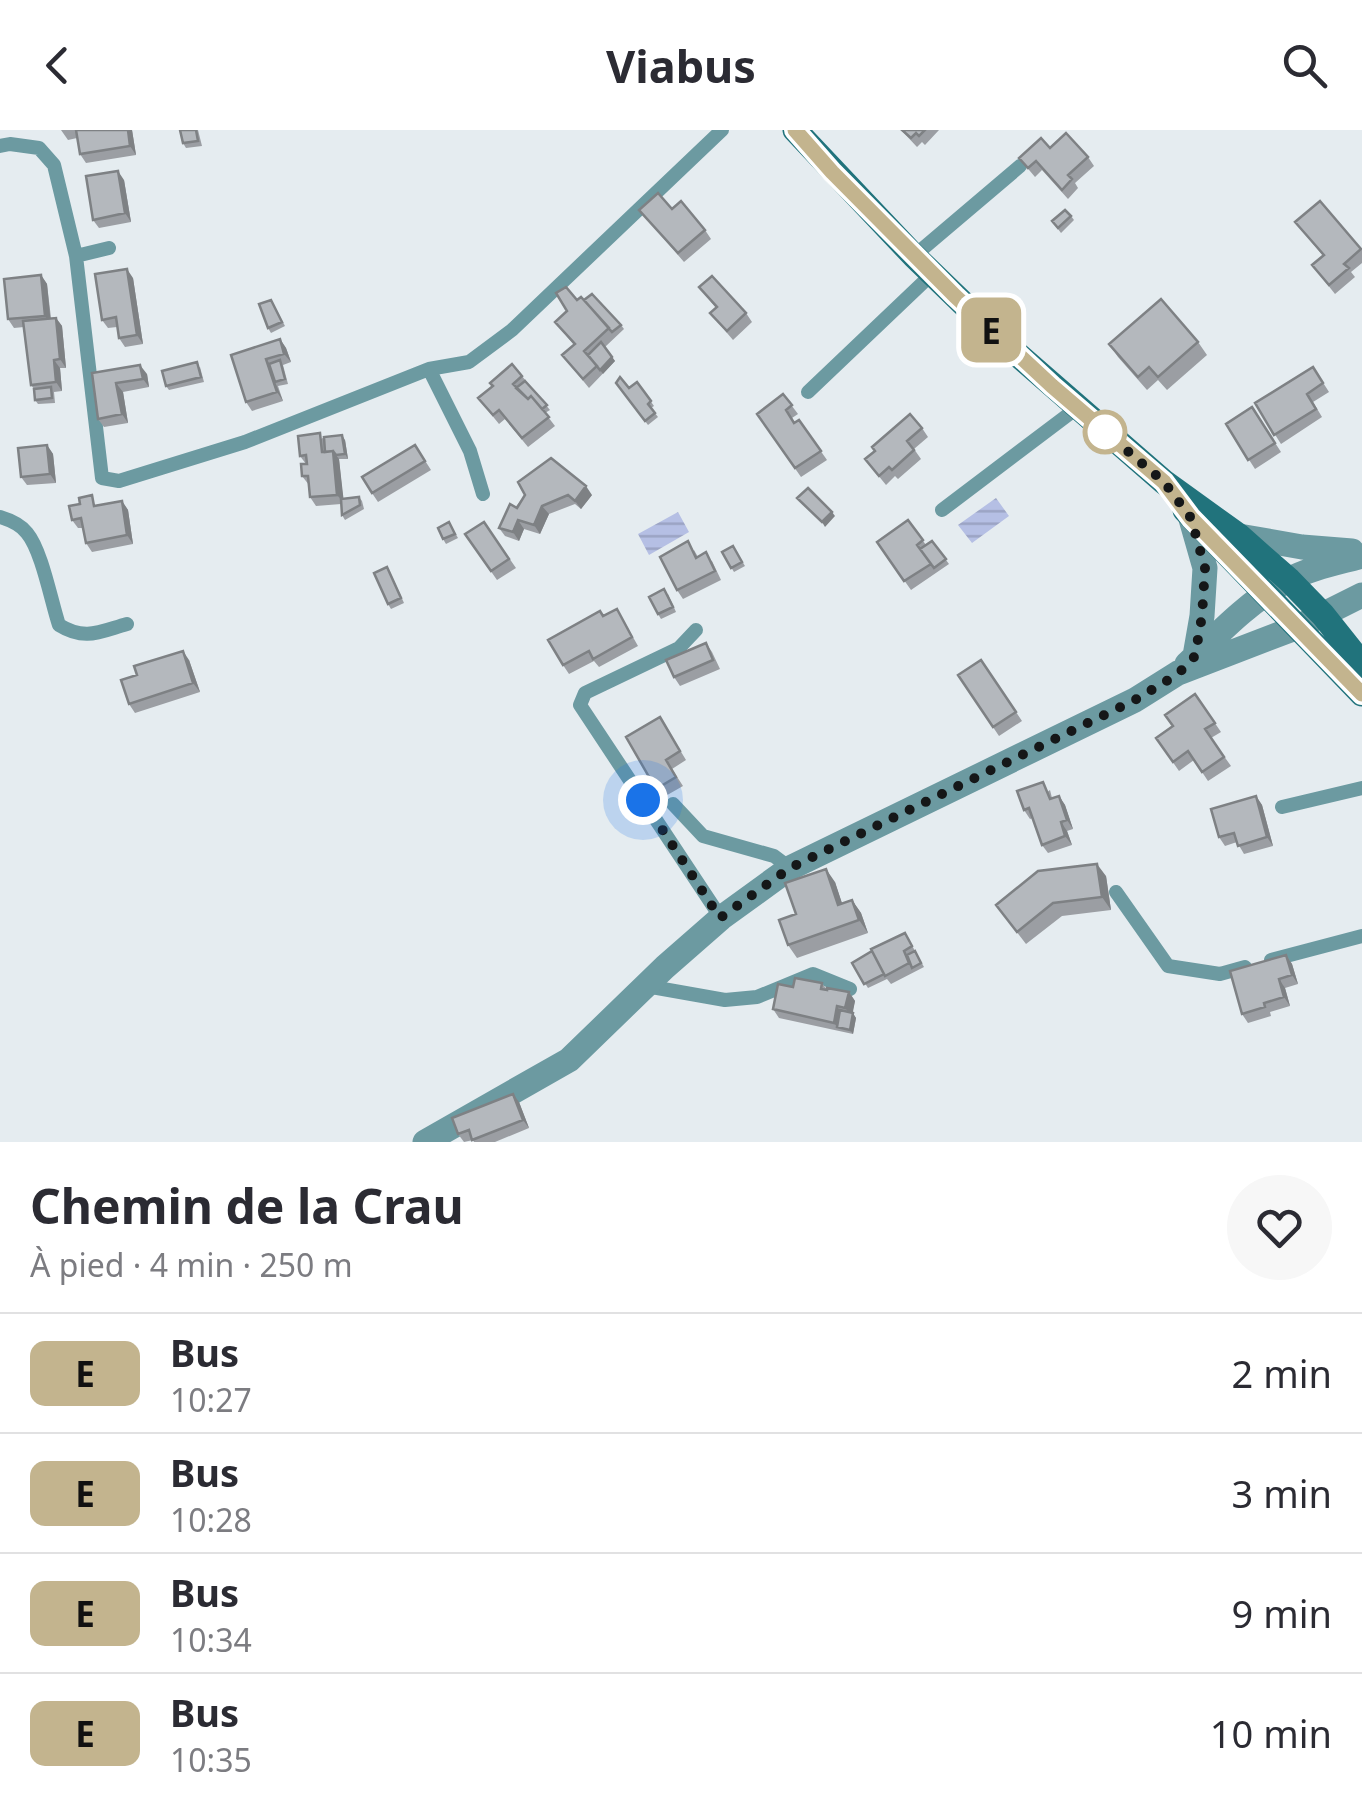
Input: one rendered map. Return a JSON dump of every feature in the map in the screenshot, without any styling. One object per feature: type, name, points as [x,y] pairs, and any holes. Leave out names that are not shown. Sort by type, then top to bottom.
[{"type":"street","points":[[795,130],[923,265],[1078,408],[1164,482],[1238,536],[1289,580],[1323,614],[1362,664]]},
{"type":"street","points":[[1164,482],[1191,518],[1362,694]]},
{"type":"street","points":[[1186,665],[1202,616],[1205,568],[1191,518]]},
{"type":"street","points":[[1238,536],[1362,554]]},
{"type":"street","points":[[425,1142],[569,1060],[720,918],[790,868],[1135,700],[1186,665],[1266,594],[1317,568],[1362,554]]},
{"type":"street","points":[[1186,665],[1298,627],[1362,595]]},
{"type":"lane","points":[[0,146],[39,148],[54,165],[76,256],[102,478],[118,481],[244,442],[428,369],[469,362],[512,330],[722,130]]},
{"type":"lane","points":[[808,392],[923,265],[1020,166]]},
{"type":"lane","points":[[76,256],[109,248]]},
{"type":"lane","points":[[428,369],[470,451],[483,494]]},
{"type":"lane","points":[[942,510],[1078,408]]},
{"type":"lane","points":[[0,517],[26,530],[58,625],[87,636],[127,624]]},
{"type":"lane","points":[[696,630],[679,648],[586,693],[580,704],[720,918]]},
{"type":"lane","points":[[1282,807],[1362,788]]},
{"type":"lane","points":[[673,804],[704,836],[774,856],[790,868]]},
{"type":"lane","points":[[1116,892],[1168,966],[1220,974],[1362,936]]},
{"type":"lane","points":[[646,986],[724,1000],[757,998],[812,974],[850,989]]},
{"type":"water","points":[[996,498],[1009,516],[972,543],[958,525]]},
{"type":"water","points":[[678,512],[689,532],[649,555],[638,534]]},
{"type":"building","points":[[76,130],[128,130],[130,146],[80,154]]},
{"type":"building","points":[[180,130],[196,130],[198,141],[183,143]]},
{"type":"building","points":[[902,130],[925,130],[911,138]]},
{"type":"building","points":[[1066,133],[1088,157],[1068,175],[1072,179],[1062,190],[1036,161],[1028,168],[1019,158],[1041,138],[1050,148]]},
{"type":"building","points":[[118,171],[125,213],[93,220],[86,176]]},
{"type":"building","points":[[658,193],[672,209],[681,201],[705,230],[678,253],[639,210]]},
{"type":"building","points":[[1320,201],[1361,249],[1344,264],[1349,268],[1329,285],[1312,265],[1324,255],[1295,222]]},
{"type":"building","points":[[1065,210],[1071,216],[1058,228],[1052,221]]},
{"type":"building","points":[[127,269],[137,335],[119,338],[116,317],[102,320],[95,274]]},
{"type":"building","points":[[41,275],[45,316],[8,319],[4,279]]},
{"type":"building","points":[[712,276],[746,313],[727,331],[710,313],[717,307],[699,287]]},
{"type":"building","points":[[566,287],[577,300],[581,297],[609,328],[584,351],[597,366],[583,379],[562,355],[575,344],[555,322],[567,311],[556,293]]},
{"type":"building","points":[[592,294],[621,325],[612,332],[584,300]]},
{"type":"building","points":[[1161,299],[1198,342],[1158,377],[1149,367],[1138,377],[1109,344]]},
{"type":"building","points":[[271,300],[282,322],[268,328],[259,304]]},
{"type":"building","points":[[56,318],[60,359],[54,360],[56,382],[31,385],[23,321]]},
{"type":"building","points":[[280,339],[284,354],[266,359],[277,392],[246,402],[231,355]]},
{"type":"building","points":[[601,342],[612,357],[600,370],[588,355]]},
{"type":"building","points":[[280,360],[285,379],[275,382],[269,364]]},
{"type":"building","points":[[197,362],[201,377],[166,386],[162,371]]},
{"type":"building","points":[[512,364],[522,376],[513,384],[528,399],[531,396],[549,417],[522,438],[499,410],[493,415],[478,398]]},
{"type":"building","points":[[140,365],[143,379],[116,383],[122,414],[98,419],[92,373]]},
{"type":"building","points":[[1313,367],[1323,383],[1307,394],[1316,409],[1274,435],[1255,403]]},
{"type":"building","points":[[620,377],[629,388],[637,382],[651,401],[648,404],[655,413],[645,421],[616,383]]},
{"type":"building","points":[[525,381],[547,405],[542,409],[531,396],[528,399],[516,388]]},
{"type":"building","points":[[51,387],[52,398],[35,400],[34,389]]},
{"type":"building","points":[[783,394],[792,405],[786,410],[794,423],[799,420],[821,451],[795,468],[757,414]]},
{"type":"building","points":[[1252,407],[1275,443],[1248,460],[1226,424]]},
{"type":"building","points":[[910,414],[922,428],[907,441],[914,450],[879,476],[865,459],[875,451],[872,447]]},
{"type":"building","points":[[320,433],[322,452],[333,451],[337,495],[310,497],[308,476],[302,476],[301,464],[307,464],[306,455],[300,456],[298,436]]},
{"type":"building","points":[[342,435],[345,454],[325,452],[324,437]]},
{"type":"building","points":[[47,445],[50,474],[21,477],[18,448]]},
{"type":"building","points":[[415,445],[425,461],[372,493],[362,477]]},
{"type":"building","points":[[551,458],[586,486],[575,501],[568,495],[542,506],[534,525],[518,520],[513,532],[499,528],[510,504],[517,508],[525,495],[518,482]]},
{"type":"building","points":[[808,488],[832,512],[822,522],[797,498]]},
{"type":"building","points":[[92,495],[94,506],[122,501],[127,535],[86,543],[81,518],[72,520],[69,506]]},
{"type":"building","points":[[359,497],[360,505],[342,515],[341,499]]},
{"type":"building","points":[[908,520],[923,540],[917,545],[931,564],[904,581],[877,542]]},
{"type":"building","points":[[449,522],[455,534],[443,539],[438,528]]},
{"type":"building","points":[[484,522],[509,559],[491,571],[465,534]]},
{"type":"building","points":[[688,541],[696,558],[706,552],[715,571],[677,590],[660,557]]},
{"type":"building","points":[[932,541],[946,559],[934,568],[920,549]]},
{"type":"building","points":[[733,546],[742,562],[731,568],[722,552]]},
{"type":"building","points":[[387,567],[401,598],[388,604],[374,573]]},
{"type":"building","points":[[664,589],[673,607],[658,614],[649,597]]},
{"type":"building","points":[[617,609],[632,637],[593,659],[589,651],[563,665],[548,640],[600,611],[603,616]]},
{"type":"building","points":[[706,643],[713,660],[674,677],[666,660]]},
{"type":"building","points":[[183,651],[193,683],[129,704],[121,680],[137,675],[134,666]]},
{"type":"building","points":[[981,660],[1016,712],[993,727],[958,675]]},
{"type":"building","points":[[1195,694],[1215,723],[1205,729],[1224,757],[1202,772],[1188,751],[1173,762],[1156,738],[1173,726],[1165,715]]},
{"type":"building","points":[[660,717],[680,751],[666,760],[676,777],[656,789],[626,737]]},
{"type":"building","points":[[1043,782],[1050,799],[1059,796],[1067,820],[1061,822],[1065,836],[1042,845],[1029,808],[1024,810],[1017,791]]},
{"type":"building","points":[[1256,796],[1267,837],[1238,846],[1234,833],[1219,837],[1211,809]]},
{"type":"building","points":[[1097,864],[1102,897],[1053,903],[1017,932],[996,905],[1038,871]]},
{"type":"building","points":[[826,869],[838,905],[852,900],[859,920],[788,945],[779,920],[796,914],[785,883]]},
{"type":"building","points":[[905,933],[912,946],[904,951],[909,963],[885,976],[871,949]]},
{"type":"building","points":[[872,951],[884,974],[864,984],[852,963]]},
{"type":"building","points":[[915,951],[921,963],[912,968],[907,955]]},
{"type":"building","points":[[1286,955],[1292,975],[1279,979],[1284,997],[1242,1014],[1230,971]]},
{"type":"building","points":[[795,978],[822,983],[821,989],[849,992],[845,1008],[837,1006],[834,1023],[773,1009],[778,984],[793,987]]},
{"type":"building","points":[[840,1010],[853,1013],[850,1030],[837,1027]]},
{"type":"building","points":[[513,1094],[523,1120],[472,1140],[469,1130],[458,1134],[452,1118]]},
{"type":"bus line","name":"E","points":[[795,130],[914,256],[1001,340],[1164,482],[1191,518],[1362,694]]},
{"type":"route","points":[[643,800],[720,918],[790,868],[1135,700],[1178,674],[1195,656],[1202,616],[1205,568],[1191,518],[1164,482],[1105,432]]}]
